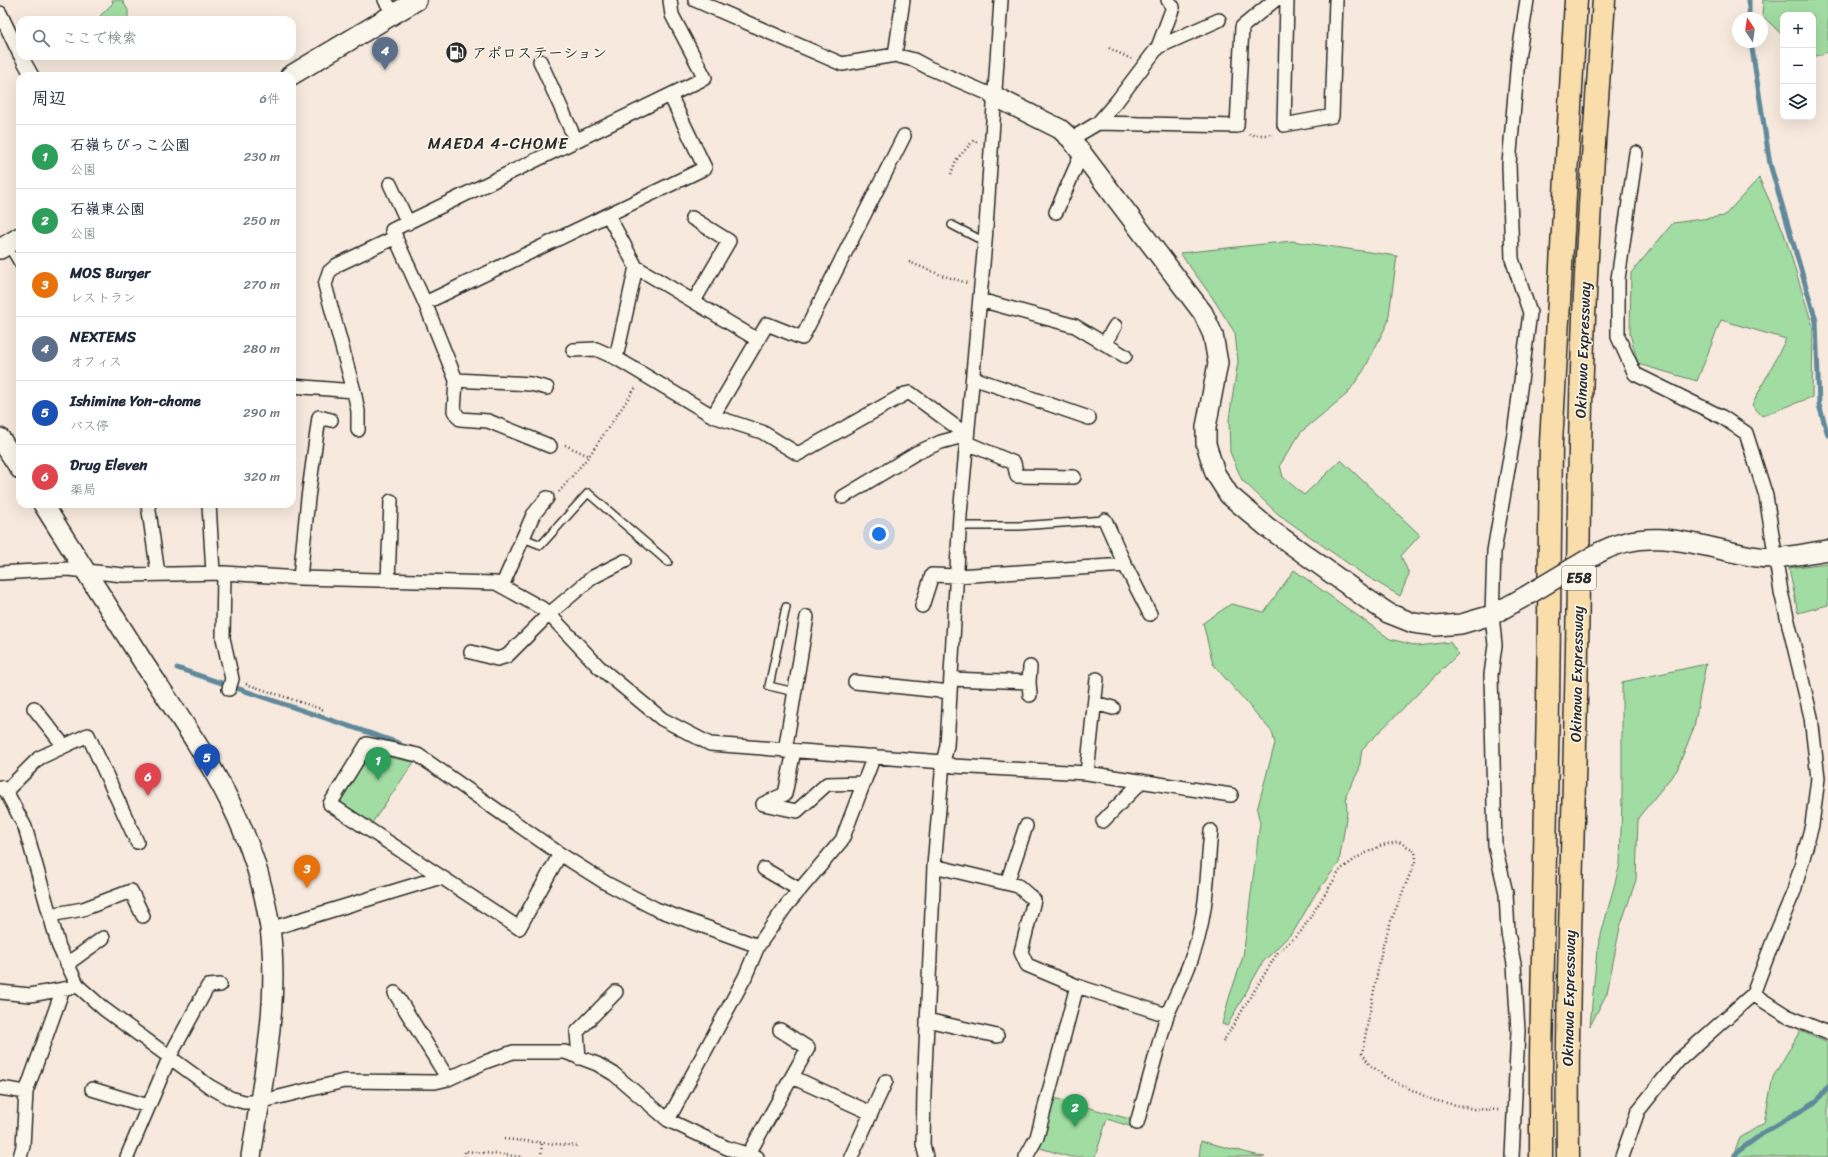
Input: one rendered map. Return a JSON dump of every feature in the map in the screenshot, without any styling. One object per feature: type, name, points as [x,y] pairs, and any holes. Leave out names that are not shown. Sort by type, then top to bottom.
[{"type":"highway","name":"Okinawa Expressway","points":[[1541,1157],[1541,1049],[1548,703],[1551,443],[1576,0]]},
{"type":"highway","name":"Okinawa Expressway","points":[[1568,1157],[1567,1058],[1583,345],[1589,207],[1604,0]]},
{"type":"street","points":[[296,72],[389,7],[417,0]]},
{"type":"street","points":[[550,446],[488,421],[460,419],[454,411],[456,380],[392,230],[705,78],[672,15],[670,0]]},
{"type":"street","points":[[695,0],[842,64],[895,55],[914,60],[994,96],[1060,129],[1077,146],[1203,313],[1213,335],[1218,363],[1208,413],[1206,444],[1215,473],[1228,495],[1267,527],[1388,613],[1413,623],[1436,626],[1461,624],[1492,615],[1600,552],[1610,547],[1634,540],[1655,538],[1704,545],[1758,557],[1776,558],[1828,550]]},
{"type":"street","points":[[895,55],[903,0]]},
{"type":"street","points":[[926,1157],[923,1144],[934,866],[943,762],[947,746],[959,526],[985,242],[994,96],[1002,0]]},
{"type":"street","points":[[1056,212],[1077,146],[1098,123],[1158,47],[1173,7],[1168,0]]},
{"type":"street","points":[[1098,123],[1237,126],[1242,27],[1275,0]]},
{"type":"street","points":[[1284,0],[1288,2],[1284,125],[1332,116],[1336,0]]},
{"type":"street","points":[[1512,1157],[1513,1110],[1518,1031],[1514,964],[1508,933],[1506,893],[1495,846],[1491,675],[1495,645],[1492,615],[1494,550],[1514,434],[1530,313],[1512,259],[1509,164],[1518,59],[1527,0]]},
{"type":"street","points":[[0,13],[16,47]]},
{"type":"street","points":[[1158,47],[1219,20]]},
{"type":"street","points":[[23,60],[30,72]]},
{"type":"street","points":[[540,61],[576,141]]},
{"type":"street","points":[[424,303],[705,168],[670,95]]},
{"type":"street","points":[[713,416],[767,324],[802,338],[904,136]]},
{"type":"street","points":[[1622,1157],[1638,1111],[1678,1061],[1753,994],[1799,876],[1812,825],[1818,778],[1811,717],[1781,592],[1766,496],[1746,434],[1722,417],[1635,374],[1618,337],[1618,279],[1636,153]]},
{"type":"street","points":[[390,184],[408,223]]},
{"type":"street","points":[[608,215],[636,267],[758,340]]},
{"type":"street","points":[[692,218],[729,241],[694,301]]},
{"type":"street","points":[[358,430],[358,411],[354,391],[326,285],[329,272],[337,265],[396,237]]},
{"type":"street","points":[[616,358],[636,267]]},
{"type":"street","points":[[980,300],[1076,326],[1125,356]]},
{"type":"street","points":[[1105,343],[1115,326]]},
{"type":"street","points":[[573,350],[596,349],[616,358],[713,416],[762,432],[798,454],[904,394],[910,393],[967,439],[1014,462],[1017,476],[1074,477]]},
{"type":"street","points":[[973,378],[1089,418]]},
{"type":"street","points":[[456,380],[532,384],[547,388]]},
{"type":"street","points":[[296,386],[354,391]]},
{"type":"street","points":[[300,578],[308,498],[319,417],[331,420]]},
{"type":"street","points":[[0,438],[16,463]]},
{"type":"street","points":[[843,497],[916,453],[941,442],[967,439]]},
{"type":"street","points":[[502,586],[533,515],[547,498]]},
{"type":"street","points":[[388,581],[391,501]]},
{"type":"street","points":[[45,508],[84,571],[223,787],[235,811],[250,848],[264,896],[270,929],[272,996],[265,1066],[258,1102],[251,1157]]},
{"type":"street","points":[[149,508],[158,574]]},
{"type":"street","points":[[210,508],[218,573],[223,638],[231,683]]},
{"type":"street","points":[[1105,520],[1125,565],[1150,614]]},
{"type":"street","points":[[471,652],[497,659],[507,656],[549,614],[593,577],[625,561]]},
{"type":"street","points":[[922,606],[932,575],[957,576],[1125,565]]},
{"type":"street","points":[[0,573],[68,569],[123,575],[218,573],[300,578],[496,583],[545,610],[599,667],[662,719],[710,744],[943,762],[952,766],[1087,773],[1231,795]]},
{"type":"street","points":[[807,617],[795,692],[785,794],[762,804],[797,811],[827,784],[864,783]]},
{"type":"street","points":[[951,679],[1029,688],[1030,667]]},
{"type":"street","points":[[1087,773],[1097,680]]},
{"type":"street","points":[[855,682],[950,692]]},
{"type":"street","points":[[1095,703],[1113,708]]},
{"type":"street","points":[[34,708],[64,746]]},
{"type":"street","points":[[137,842],[88,735],[39,758],[3,789],[25,827],[59,947],[78,986],[104,1009],[209,1086],[230,1098],[244,1102],[258,1102],[344,1081],[435,1082],[448,1079],[485,1062],[513,1052],[565,1052],[597,1064],[614,1074],[668,1120],[726,1148],[753,1156],[808,1048],[780,1030]]},
{"type":"street","points":[[560,854],[519,928],[330,804],[367,744],[418,755],[481,797],[560,854],[606,883],[656,909],[758,946]]},
{"type":"street","points":[[668,1120],[744,977],[758,946],[786,906],[842,840],[874,756]]},
{"type":"street","points":[[1103,822],[1142,781]]},
{"type":"street","points":[[1007,883],[1026,826]]},
{"type":"street","points":[[1137,1123],[1167,1015],[1183,980],[1196,945],[1203,914],[1211,831]]},
{"type":"street","points":[[934,866],[1018,886],[1034,900],[1021,952],[1027,965],[1077,986],[1167,1015]]},
{"type":"street","points":[[764,869],[800,890]]},
{"type":"street","points":[[270,929],[441,877]]},
{"type":"street","points":[[50,915],[83,909],[132,891],[143,916]]},
{"type":"street","points":[[67,964],[103,938]]},
{"type":"street","points":[[127,1157],[170,1056],[208,986],[220,985]]},
{"type":"street","points":[[0,992],[30,995],[78,986]]},
{"type":"street","points":[[1026,1157],[1037,1137],[1077,986]]},
{"type":"street","points":[[20,1157],[23,1146],[26,1092],[63,989]]},
{"type":"street","points":[[395,992],[448,1079]]},
{"type":"street","points":[[579,1058],[577,1032],[616,992]]},
{"type":"street","points":[[1753,994],[1787,1016],[1828,1033]]},
{"type":"street","points":[[927,1020],[997,1036]]},
{"type":"street","points":[[792,1077],[871,1113]]},
{"type":"street","points":[[851,1157],[886,1081]]},
{"type":"street","points":[[0,1088],[26,1092]]},
{"type":"street","points":[[92,1089],[148,1106]]},
{"type":"lane","points":[[952,225],[985,242]]},
{"type":"lane","points":[[9,244],[16,259]]},
{"type":"lane","points":[[523,538],[541,545],[588,493],[668,562]]},
{"type":"lane","points":[[959,526],[1019,526],[1105,520]]},
{"type":"lane","points":[[786,607],[768,686],[795,692]]},
{"type":"path","points":[[1109,48],[1144,66]]},
{"type":"path","points":[[1237,126],[1251,136],[1273,135],[1284,125]]},
{"type":"path","points":[[951,174],[956,160],[974,140],[991,150]]},
{"type":"path","points":[[909,262],[941,275],[981,287]]},
{"type":"path","points":[[547,498],[552,500],[589,456],[644,375]]},
{"type":"path","points":[[550,446],[554,440],[589,456]]},
{"type":"path","points":[[231,683],[324,710]]},
{"type":"path","points":[[1223,1042],[1278,952],[1300,933],[1341,869],[1360,856],[1382,845],[1399,842],[1415,851],[1416,859],[1391,921],[1382,949],[1362,1053],[1369,1064],[1387,1078],[1433,1100],[1474,1109],[1513,1110]]},
{"type":"path","points":[[504,1139],[578,1146]]},
{"type":"path","points":[[540,1157],[542,1142]]},
{"type":"path","points":[[464,1157],[465,1151],[521,1157]]},
{"type":"green space","points":[[112,0],[122,0],[128,10],[128,16],[100,16],[113,3]]},
{"type":"green space","points":[[1763,0],[1828,0],[1828,52],[1816,56],[1816,12],[1780,12],[1780,33],[1768,21],[1768,12],[1762,12]]},
{"type":"green space","points":[[1759,178],[1783,230],[1813,327],[1812,397],[1762,416],[1752,405],[1786,339],[1721,320],[1697,381],[1638,364],[1630,334],[1631,273],[1673,223],[1724,216]]},
{"type":"green space","points":[[1292,241],[1397,256],[1388,322],[1364,370],[1347,394],[1301,432],[1280,465],[1283,477],[1304,495],[1341,460],[1420,535],[1401,556],[1409,574],[1400,596],[1363,574],[1278,514],[1242,480],[1230,452],[1229,419],[1238,361],[1235,333],[1212,297],[1180,253]]},
{"type":"green space","points":[[1828,563],[1828,605],[1798,613],[1789,568]]},
{"type":"green space","points":[[1294,570],[1390,639],[1418,646],[1450,642],[1458,654],[1362,749],[1359,770],[1346,795],[1347,812],[1339,863],[1316,893],[1294,931],[1263,962],[1227,1026],[1222,1024],[1243,957],[1260,823],[1257,810],[1275,743],[1272,732],[1213,664],[1203,623],[1231,604],[1264,612]]},
{"type":"green space","points":[[1706,664],[1694,727],[1677,770],[1638,818],[1636,880],[1620,927],[1607,993],[1590,1026],[1597,950],[1620,864],[1622,798],[1622,682]]},
{"type":"green space","points":[[370,755],[414,762],[372,823],[342,805],[341,797]]},
{"type":"green space","points":[[1800,1031],[1828,1043],[1828,1157],[1732,1157],[1740,1138],[1764,1123],[1773,1077]]},
{"type":"green space","points":[[1054,1098],[1144,1123],[1142,1130],[1107,1119],[1095,1157],[1070,1157],[1037,1147],[1043,1138]]},
{"type":"green space","points":[[1201,1141],[1264,1157],[1199,1157]]},
{"type":"waterway","points":[[1749,0],[1749,12]]},
{"type":"waterway","points":[[1752,48],[1770,164],[1816,321],[1819,405],[1828,435]]},
{"type":"waterway","points":[[177,668],[399,743]]},
{"type":"waterway","points":[[1735,1157],[1737,1152],[1765,1132],[1817,1101],[1828,1086]]},
{"type":"place","name":"アポロステーション","points":[[456,53]]},
{"type":"place","name":"NEXTEMS","points":[[385,70]]},
{"type":"place","name":"Ishimine Yon-chome","points":[[207,777]]},
{"type":"place","name":"石嶺ちびっこ公園","points":[[378,780]]},
{"type":"place","name":"Drug Eleven","points":[[148,796]]},
{"type":"place","name":"MOS Burger","points":[[307,888]]},
{"type":"place","name":"石嶺東公園","points":[[1075,1127]]},
{"type":"district","name":"MAEDA 4-CHOME","points":[[498,143]]}]
